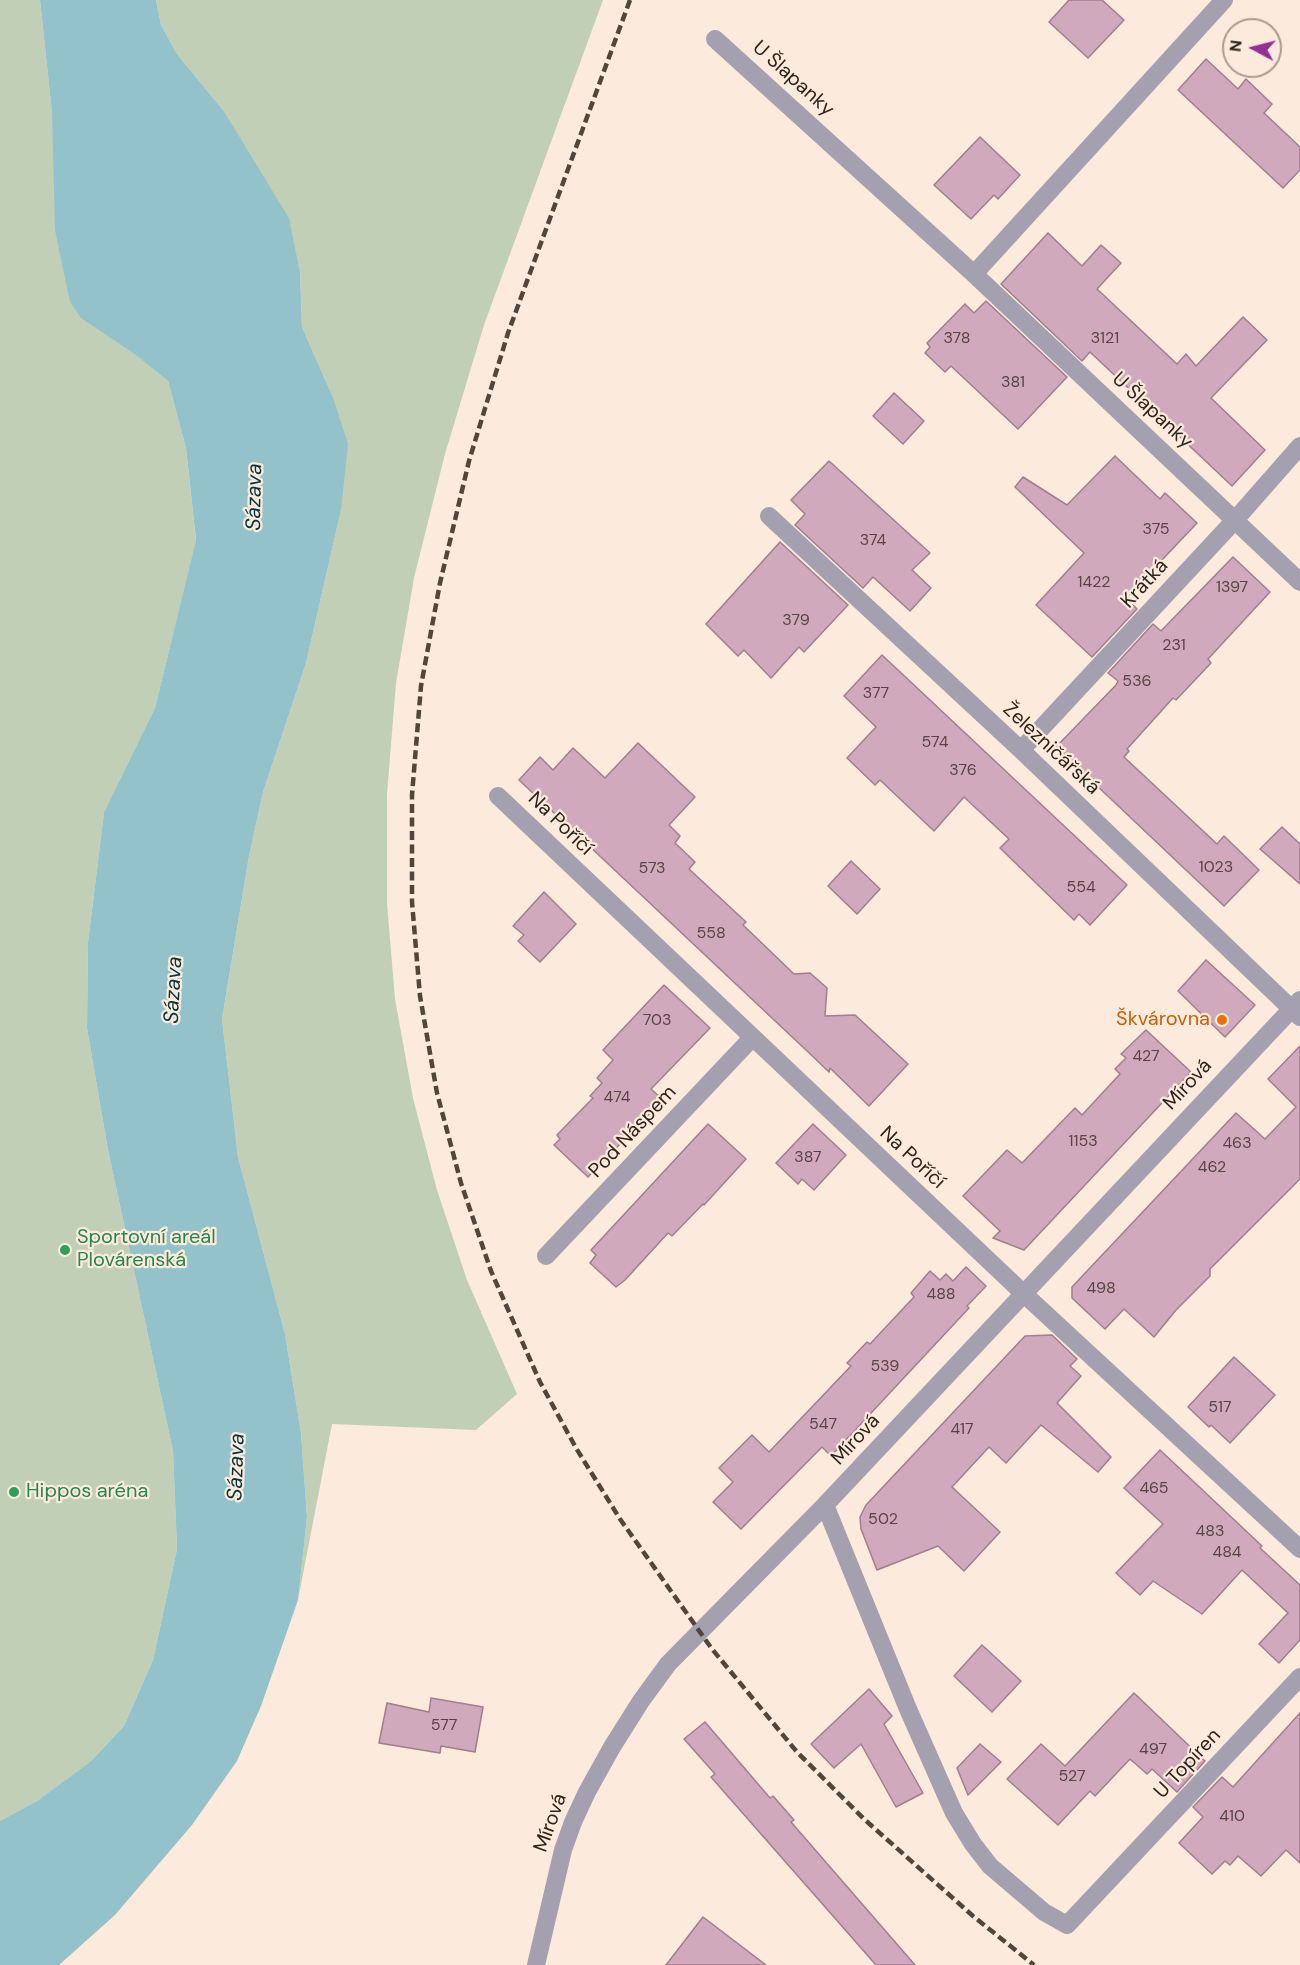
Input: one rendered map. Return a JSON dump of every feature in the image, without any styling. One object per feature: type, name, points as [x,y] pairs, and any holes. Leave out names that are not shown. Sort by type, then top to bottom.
[{"type":"street","points":[[974,274],[1224,0]]},
{"type":"street","name":"U Šlapanky","points":[[715,39],[974,274],[1300,582]]},
{"type":"street","name":"Krátká","points":[[1021,750],[1300,446]]},
{"type":"street","name":"Železničářská","points":[[769,516],[1297,1008]]},
{"type":"street","name":"Na Poříčí","points":[[498,796],[1023,1293],[1300,1549]]},
{"type":"street","name":"Mírová","points":[[536,1965],[562,1850],[587,1792],[641,1701],[668,1664],[825,1505],[1023,1293],[1297,1008]]},
{"type":"street","name":"Pod Náspem","points":[[546,1257],[752,1038]]},
{"type":"street","name":"U Topíren","points":[[825,1505],[916,1729],[954,1813],[973,1844],[1006,1881],[1044,1912],[1067,1925],[1300,1677]]},
{"type":"green space","name":"Sportovní areál Plovárenská","points":[[0,0],[40,0],[52,113],[133,353],[168,381],[186,448],[196,541],[155,708],[104,812],[88,943],[87,1028],[108,1150],[173,1451],[177,1549],[153,1660],[124,1726],[91,1761],[37,1801],[0,1821]]},
{"type":"green space","points":[[156,0],[603,0],[484,325],[445,454],[414,578],[396,683],[387,794],[387,903],[395,999],[413,1098],[437,1190],[467,1280],[517,1394],[476,1430],[332,1424],[298,1600],[307,1517],[301,1433],[285,1334],[238,1157],[222,1019],[249,856],[263,792],[306,663],[341,510],[332,395],[302,327],[300,273],[223,110],[177,54],[161,25]]},
{"type":"water","name":"Sázava","points":[[40,0],[156,0],[161,25],[177,54],[223,110],[289,218],[300,273],[302,327],[332,395],[348,444],[341,510],[306,663],[263,792],[249,856],[222,1019],[238,1157],[285,1334],[301,1433],[307,1517],[298,1600],[261,1706],[237,1761],[192,1825],[115,1915],[59,1965],[0,1965],[0,1821],[37,1801],[91,1761],[124,1726],[153,1660],[177,1549],[173,1451],[108,1150],[87,1028],[88,943],[104,812],[155,708],[196,540],[186,448],[168,381],[133,353],[81,318],[70,302],[55,230],[52,113]]},
{"type":"building","points":[[1069,0],[1102,0],[1124,20],[1088,58],[1049,22]]},
{"type":"building","points":[[1206,59],[1222,74],[1222,78],[1226,78],[1238,89],[1246,79],[1272,104],[1264,113],[1300,147],[1300,170],[1283,188],[1178,90]]},
{"type":"building","points":[[980,137],[1020,175],[998,199],[994,195],[971,219],[934,185]]},
{"type":"building","points":[[1048,233],[1082,266],[1101,245],[1121,263],[1097,289],[1177,364],[1186,354],[1196,366],[1243,317],[1267,340],[1211,398],[1265,450],[1232,486],[1090,352],[1082,361],[1001,284]]},
{"type":"building","points":[[986,301],[1067,377],[1018,429],[951,366],[945,372],[925,353],[930,347],[927,343],[965,304],[974,313]]},
{"type":"building","points":[[894,393],[924,421],[903,444],[873,416]]},
{"type":"building","points":[[1115,456],[1160,499],[1165,493],[1197,523],[1126,598],[1137,609],[1092,657],[1036,605],[1084,553],[1015,487],[1023,477],[1067,505]]},
{"type":"building","points":[[829,461],[930,553],[912,570],[931,588],[910,611],[873,577],[863,588],[795,525],[805,514],[791,500]]},
{"type":"building","points":[[780,542],[848,605],[804,652],[799,647],[771,678],[744,650],[738,656],[706,624]]},
{"type":"building","points":[[1233,557],[1270,592],[1208,659],[1211,663],[1176,700],[1173,698],[1127,749],[1129,751],[1124,757],[1217,844],[1224,836],[1259,870],[1224,906],[1056,747],[1116,685],[1118,681],[1108,673],[1153,624],[1161,631]]},
{"type":"building","points":[[882,655],[1127,885],[1090,925],[1079,914],[1074,920],[1000,848],[1009,839],[964,797],[934,831],[880,780],[875,785],[847,758],[876,727],[844,696]]},
{"type":"building","points":[[638,743],[695,797],[669,825],[680,836],[675,843],[695,862],[689,869],[746,922],[743,925],[794,974],[810,973],[827,988],[825,1016],[855,1015],[908,1064],[869,1106],[830,1068],[829,1072],[519,780],[540,757],[553,770],[573,748],[605,778]]},
{"type":"building","points":[[1282,827],[1300,844],[1300,884],[1260,849]]},
{"type":"building","points":[[851,861],[880,889],[857,914],[828,886]]},
{"type":"building","points":[[544,892],[576,924],[540,962],[518,941],[524,935],[513,926]]},
{"type":"building","points":[[1206,960],[1255,1005],[1225,1037],[1178,991]]},
{"type":"building","points":[[664,985],[710,1028],[651,1089],[663,1100],[588,1177],[554,1145],[560,1139],[557,1135],[593,1098],[590,1096],[602,1083],[597,1078],[613,1060],[603,1050]]},
{"type":"building","points":[[1146,1030],[1191,1072],[1024,1250],[993,1238],[1000,1231],[963,1196],[1007,1150],[1022,1163],[1075,1108],[1082,1115],[1120,1074],[1115,1069],[1126,1058],[1121,1054]]},
{"type":"building","points":[[1300,1046],[1300,1179],[1210,1269],[1210,1276],[1176,1310],[1154,1337],[1124,1309],[1105,1329],[1072,1298],[1072,1287],[1236,1113],[1265,1139],[1296,1107],[1268,1079]]},
{"type":"building","points":[[708,1124],[746,1159],[704,1205],[672,1236],[668,1233],[616,1287],[590,1263],[596,1255],[591,1250]]},
{"type":"building","points":[[813,1124],[846,1155],[814,1190],[802,1179],[798,1184],[776,1163]]},
{"type":"building","points":[[966,1267],[986,1286],[967,1306],[969,1308],[831,1456],[822,1447],[741,1529],[713,1502],[733,1482],[719,1468],[752,1435],[769,1452],[851,1366],[847,1363],[867,1342],[870,1344],[914,1297],[911,1293],[930,1271],[940,1280],[946,1274],[953,1281]]},
{"type":"building","points":[[1052,1335],[1077,1359],[1070,1366],[1081,1376],[1057,1403],[1111,1457],[1098,1472],[1041,1425],[1006,1463],[989,1447],[952,1487],[1000,1532],[964,1571],[938,1546],[877,1570],[861,1529],[860,1517],[866,1505],[1025,1336]]},
{"type":"building","points":[[1234,1357],[1275,1395],[1230,1443],[1188,1407]]},
{"type":"building","points":[[1160,1450],[1300,1585],[1300,1640],[1279,1663],[1259,1644],[1288,1613],[1242,1570],[1202,1614],[1153,1581],[1140,1595],[1116,1573],[1163,1524],[1124,1488]]},
{"type":"building","points":[[982,1645],[1021,1681],[992,1712],[954,1676]]},
{"type":"building","points":[[869,1689],[892,1716],[884,1724],[923,1793],[896,1807],[861,1744],[834,1768],[811,1744]]},
{"type":"building","points":[[1134,1693],[1205,1761],[1177,1792],[1152,1769],[1147,1774],[1130,1759],[1095,1796],[1090,1791],[1058,1825],[1007,1779],[1041,1744],[1065,1766]]},
{"type":"building","points":[[431,1698],[483,1707],[475,1752],[441,1746],[440,1753],[379,1743],[387,1703],[429,1712]]},
{"type":"building","points":[[1300,1713],[1300,1863],[1286,1850],[1261,1876],[1238,1856],[1230,1865],[1225,1861],[1212,1874],[1179,1843],[1203,1817],[1193,1807],[1222,1777],[1233,1787]]},
{"type":"building","points":[[705,1722],[770,1798],[773,1796],[794,1820],[791,1822],[915,1965],[876,1965],[711,1777],[715,1774],[684,1739]]},
{"type":"building","points":[[980,1744],[1001,1762],[968,1795],[957,1768]]},
{"type":"building","points":[[703,1917],[766,1965],[666,1965]]},
{"type":"railway","points":[[630,0],[508,333],[469,461],[440,583],[421,686],[412,795],[412,902],[420,996],[437,1093],[461,1183],[491,1271],[540,1382],[576,1448],[620,1519],[712,1649],[797,1752],[864,1819],[973,1916],[1034,1965]]},
{"type":"place","name":"Škvárovna","points":[[1222,1020]]},
{"type":"place","name":"Sportovní areál Plovárenská","points":[[65,1250]]},
{"type":"place","name":"Hippos aréna","points":[[14,1492]]}]
